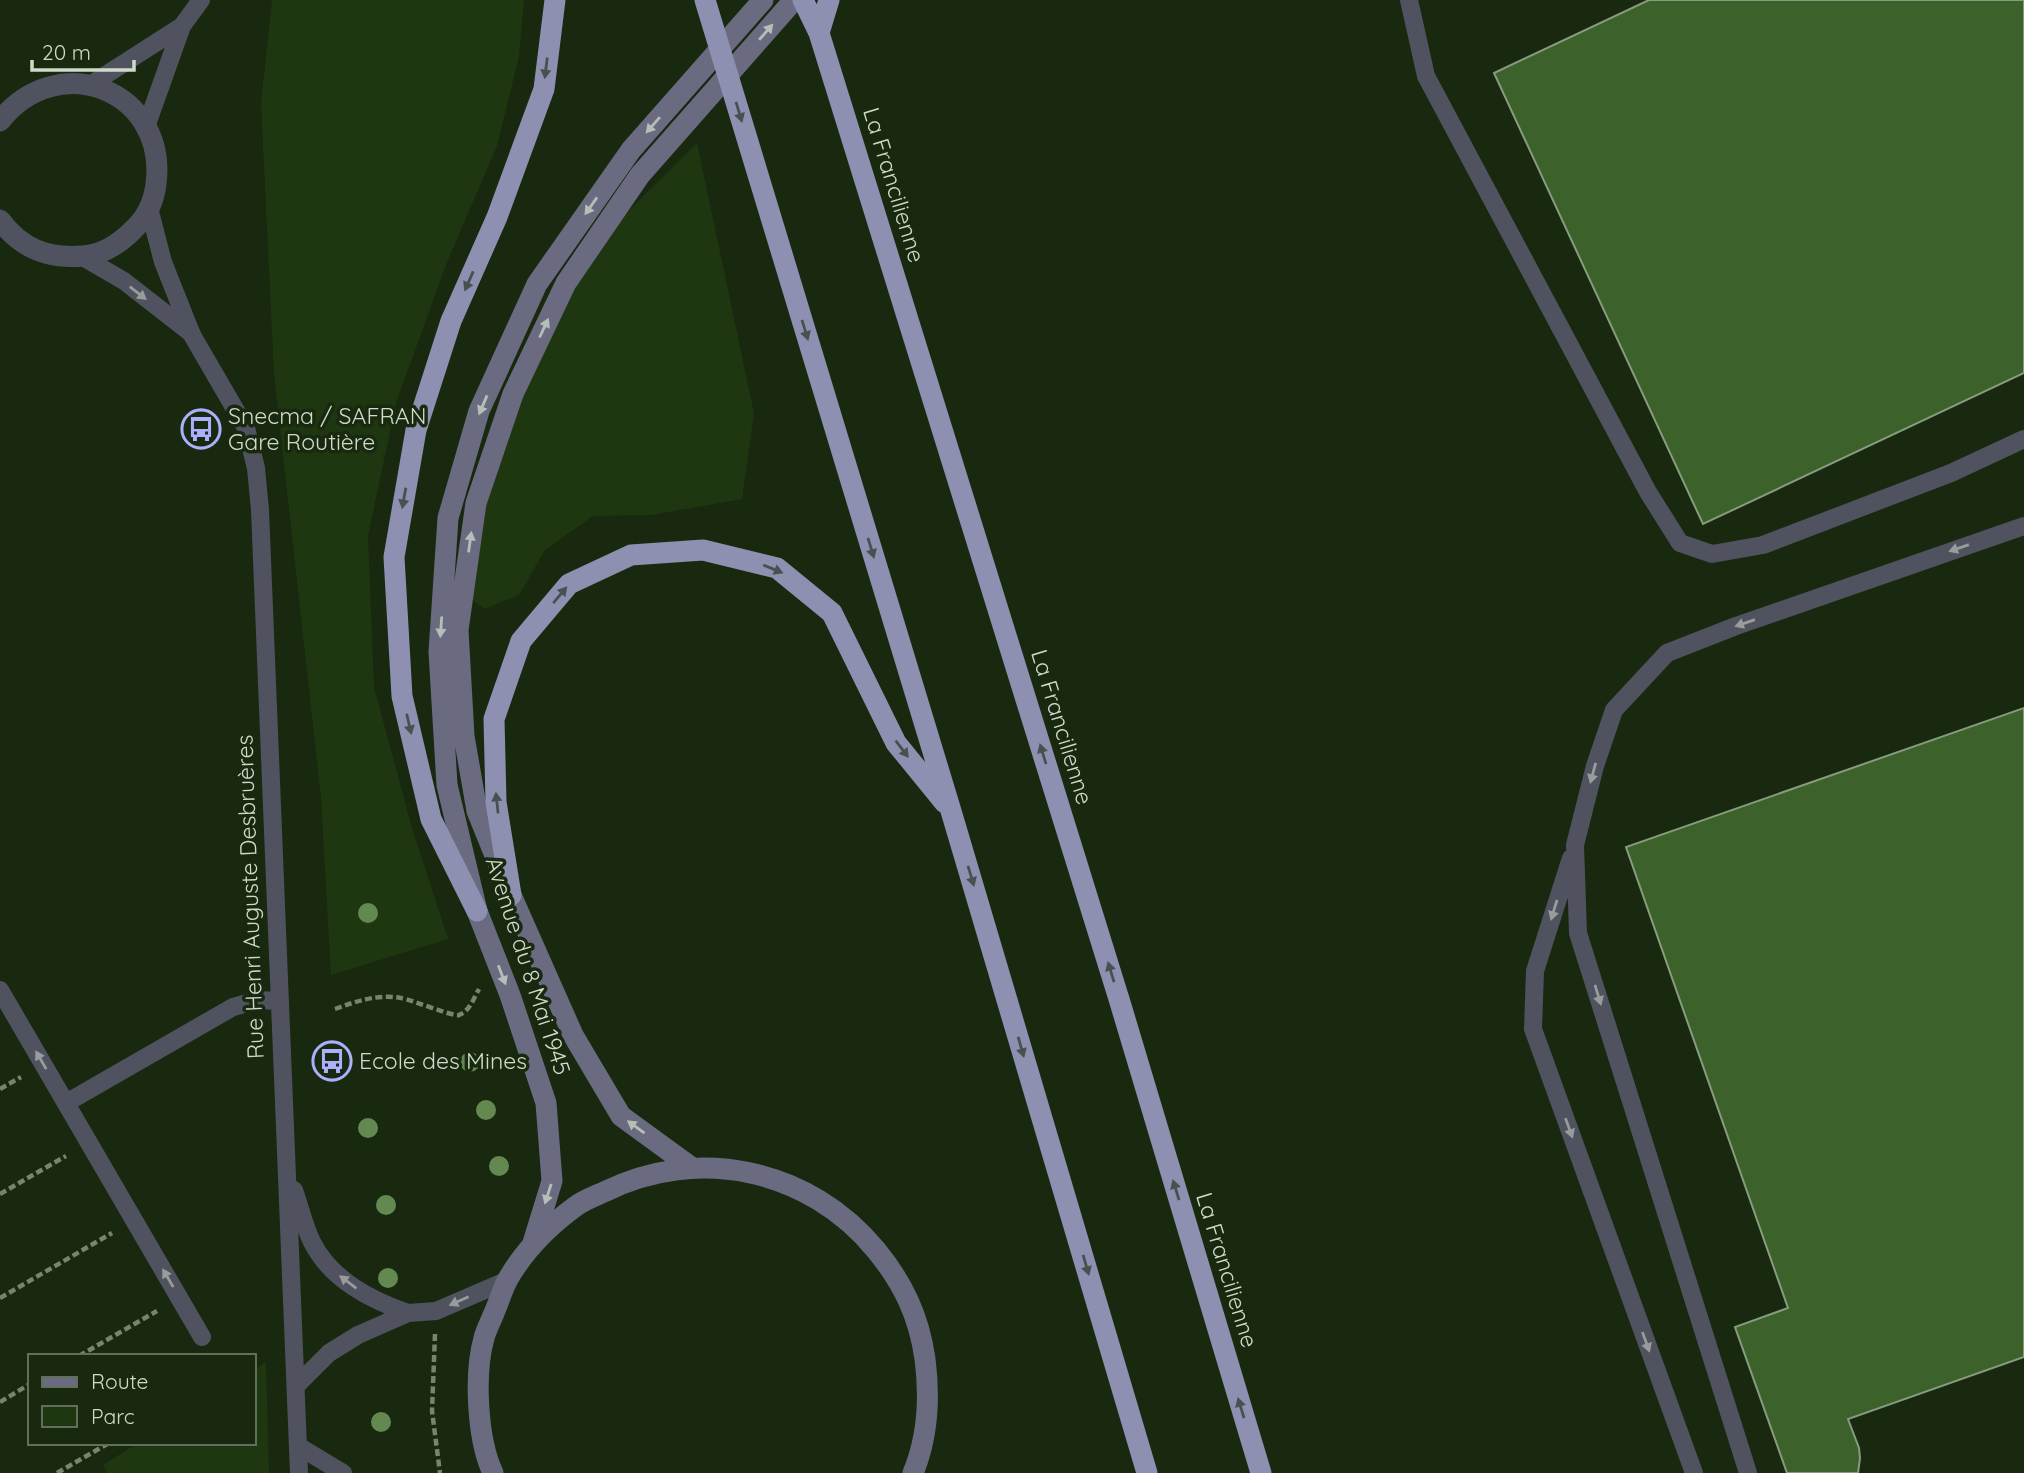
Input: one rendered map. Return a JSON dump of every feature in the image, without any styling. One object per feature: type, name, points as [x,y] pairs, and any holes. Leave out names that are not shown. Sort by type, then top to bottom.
[{"type":"highway","points":[[477,912],[431,819],[405,710],[394,557],[416,430],[443,345],[497,217],[544,89],[555,0]]},
{"type":"highway","points":[[705,0],[951,811],[1147,1473]]},
{"type":"highway","name":"La Francilienne","points":[[803,0],[819,33],[1115,986],[1261,1473]]},
{"type":"highway","points":[[819,33],[829,0]]},
{"type":"highway","points":[[511,895],[496,802],[494,719],[521,641],[569,584],[631,555],[703,550],[778,568],[832,613],[896,743],[951,811]]},
{"type":"main road","name":"Avenue du 8 Mai 1945","points":[[532,1246],[552,1181],[546,1103],[510,995],[477,912],[447,785],[439,652],[448,518],[479,411],[537,284],[631,150],[763,0]]},
{"type":"main road","name":"Avenue du 8 Mai 1945","points":[[691,1167],[621,1116],[573,1035],[511,895],[477,811],[464,736],[458,630],[476,503],[513,394],[566,283],[640,175],[794,0]]},
{"type":"main road","name":"Avenue du 8 Mai 1945","points":[[493,1473],[488,1463],[477,1401],[484,1338],[508,1280],[532,1246],[577,1205],[631,1178],[691,1167],[752,1172],[809,1193],[858,1228],[897,1275],[921,1332],[929,1392],[922,1452],[913,1473]]},
{"type":"street","name":"Rue Henri Auguste Desbruères","points":[[0,220],[10,234],[35,251],[64,258],[94,256],[121,243],[142,222],[155,196],[159,166],[152,137],[137,113],[116,95],[90,85],[62,83],[35,90],[4,110]]},
{"type":"lane","points":[[146,127],[182,26],[201,0]]},
{"type":"lane","points":[[1411,1],[1426,76],[1648,492],[1680,543],[1712,554],[1763,545],[1951,473],[2024,439]]},
{"type":"lane","points":[[90,85],[182,26]]},
{"type":"lane","name":"Rue Henri Auguste Desbruères","points":[[149,208],[163,261],[192,335],[246,428],[256,468],[260,510],[299,1473]]},
{"type":"lane","name":"Rue Henri Auguste Desbruères","points":[[80,257],[124,281],[192,335]]},
{"type":"lane","points":[[1694,1473],[1533,1029],[1535,971],[1575,845],[1594,766],[1614,710],[1667,653],[1736,626],[2024,526]]},
{"type":"lane","points":[[1575,845],[1578,933],[1748,1473]]},
{"type":"lane","points":[[0,990],[202,1337]]},
{"type":"lane","points":[[66,1103],[233,1007],[258,1000],[280,1001]]},
{"type":"lane","points":[[288,1172],[311,1241],[325,1264],[374,1301],[408,1313]]},
{"type":"lane","points":[[296,1386],[329,1353],[358,1335],[408,1313],[436,1311],[508,1280]]},
{"type":"lane","points":[[298,1446],[343,1473]]},
{"type":"path","points":[[335,1009],[371,997],[399,997],[424,1003],[454,1016],[462,1015],[479,988]]},
{"type":"path","points":[[0,1194],[89,1142]]},
{"type":"path","points":[[0,1298],[134,1220]]},
{"type":"path","points":[[82,1354],[179,1298]]},
{"type":"path","points":[[436,1311],[432,1411],[440,1473]]},
{"type":"path","points":[[0,1402],[28,1385]]},
{"type":"path","points":[[57,1473],[106,1445]]},
{"type":"green space","points":[[272,0],[524,0],[519,56],[497,146],[447,262],[396,403],[368,536],[374,687],[412,828],[448,939],[331,975],[321,797],[274,373],[261,103]]},
{"type":"green space","points":[[697,143],[754,413],[742,499],[651,515],[593,516],[545,550],[519,595],[484,609],[458,588],[465,515],[571,291],[609,230]]},
{"type":"green space","points":[[266,1362],[269,1473],[107,1473],[103,1465],[135,1445],[256,1445],[256,1369]]},
{"type":"building","points":[[1649,0],[2024,0],[2024,373],[1703,524],[1494,73]]},
{"type":"building","points":[[2024,708],[2024,1357],[1848,1419],[1859,1448],[1858,1473],[1787,1473],[1735,1327],[1788,1308],[1626,847]]},
{"type":"place","name":"Snecma / SAFRAN Gare Routière","points":[[201,429]]},
{"type":"place","name":"Ecole des Mines","points":[[332,1061]]}]
